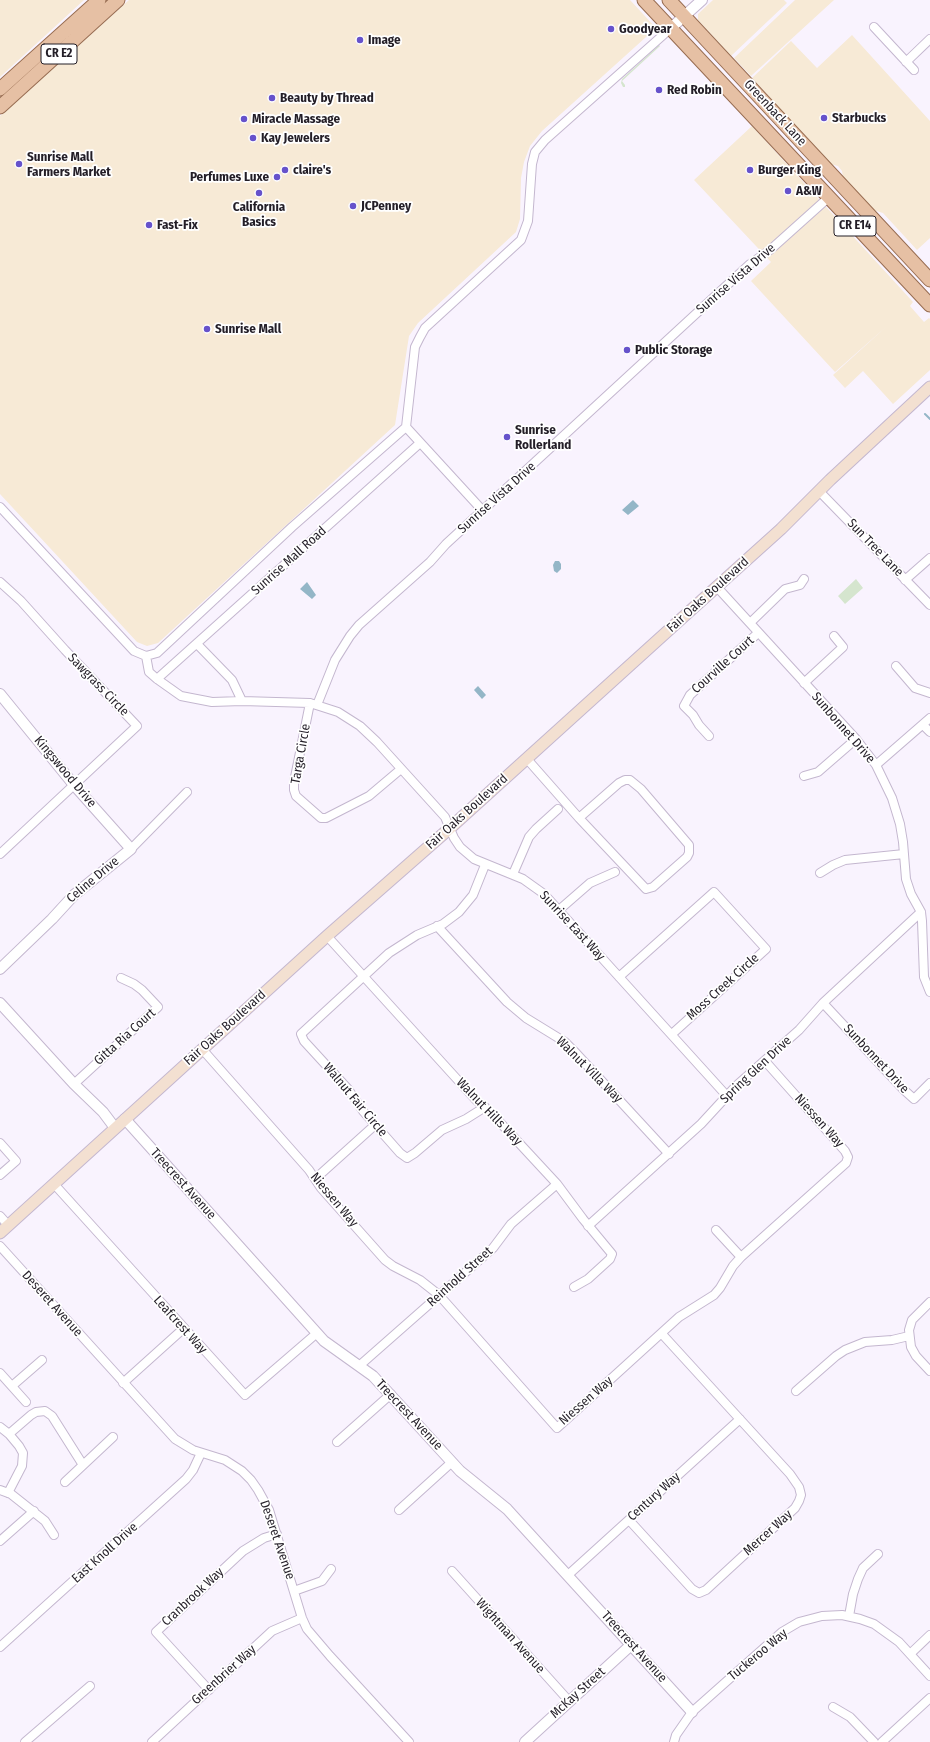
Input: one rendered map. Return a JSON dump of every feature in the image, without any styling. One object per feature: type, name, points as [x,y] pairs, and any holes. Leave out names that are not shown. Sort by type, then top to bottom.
[{"type":"main road","name":"CR E2","points":[[0,88],[98,0]]},
{"type":"main road","name":"CR E2","points":[[0,107],[118,0]]},
{"type":"main road","name":"Greenback Lane","points":[[644,0],[828,198],[930,305]]},
{"type":"main road","name":"Greenback Lane","points":[[669,0],[930,280]]},
{"type":"main road","points":[[765,130],[785,138],[833,188],[844,188]]},
{"type":"main road","points":[[828,198],[834,196],[842,198],[884,244],[892,248],[899,247]]},
{"type":"main road","name":"Fair Oaks Boulevard","points":[[4,1229],[326,936],[450,828],[670,630],[716,586],[749,558],[930,387]]},
{"type":"street","points":[[0,507],[134,651],[146,656],[157,653],[292,527],[406,427],[415,347],[426,328],[521,240],[528,221],[532,164],[535,152],[545,140],[702,0]]},
{"type":"street","points":[[874,27],[914,70]]},
{"type":"street","points":[[906,62],[930,39]]},
{"type":"street","name":"Sunrise Vista Drive","points":[[314,704],[335,660],[350,636],[359,625],[430,562],[446,544],[750,264],[770,250],[828,198]]},
{"type":"street","points":[[406,427],[483,511]]},
{"type":"street","name":"Sunrise Mall Road","points":[[157,679],[420,443]]},
{"type":"street","name":"Sun Tree Lane","points":[[819,491],[930,605]]},
{"type":"street","points":[[905,580],[930,558]]},
{"type":"street","points":[[750,623],[785,589],[800,584],[804,579]]},
{"type":"street","name":"Sawgrass Circle","points":[[0,582],[21,601],[137,726],[74,785]]},
{"type":"street","name":"Sunbonnet Drive","points":[[716,586],[856,739],[876,765],[897,813],[904,842],[907,886],[921,912],[924,977],[930,992]]},
{"type":"street","name":"Courville Court","points":[[709,736],[684,706],[690,695],[758,633]]},
{"type":"street","points":[[804,683],[843,647],[834,636]]},
{"type":"street","points":[[197,644],[232,680],[242,701]]},
{"type":"street","name":"Sunrise East Way","points":[[146,656],[148,669],[157,679],[181,696],[212,702],[242,701],[314,704],[338,712],[360,726],[445,818],[454,838],[460,846],[474,859],[485,865],[513,874],[534,886],[559,910],[672,1034],[726,1096]]},
{"type":"street","points":[[896,666],[915,688],[930,693]]},
{"type":"street","name":"Kingswood Drive","points":[[1,698],[74,785],[131,849]]},
{"type":"street","name":"Targa Circle","points":[[314,704],[294,782],[294,790],[296,796],[321,818],[326,818],[369,796],[401,769]]},
{"type":"street","points":[[876,765],[930,718]]},
{"type":"street","points":[[923,725],[930,732]]},
{"type":"street","points":[[804,776],[818,772],[856,739]]},
{"type":"street","points":[[527,759],[579,818],[646,889],[653,886],[687,857],[689,853],[690,848],[686,841],[641,789],[630,780],[620,783],[579,818]]},
{"type":"street","points":[[0,854],[74,785]]},
{"type":"street","name":"Celine Drive","points":[[0,969],[52,919],[74,895],[131,849],[186,792]]},
{"type":"street","points":[[513,874],[529,837],[558,810]]},
{"type":"street","points":[[820,873],[832,865],[845,860],[904,854]]},
{"type":"street","points":[[365,978],[390,953],[403,943],[451,919],[468,904],[485,865]]},
{"type":"street","points":[[559,910],[590,883],[615,872]]},
{"type":"street","name":"Moss Creek Circle","points":[[619,977],[714,892],[766,949],[672,1034]]},
{"type":"street","name":"Spring Glen Drive","points":[[588,1226],[701,1124],[726,1096],[799,1030],[823,1003],[921,912]]},
{"type":"street","name":"Walnut Villa Way","points":[[437,926],[506,1002],[526,1018],[565,1042],[669,1154]]},
{"type":"street","name":"Walnut Hills Way","points":[[326,936],[475,1099],[557,1184],[588,1226],[612,1254],[610,1259],[588,1279],[574,1286]]},
{"type":"street","name":"Gitta Ria Court","points":[[74,1084],[158,1007],[142,990],[134,984],[121,978]]},
{"type":"street","name":"Walnut Fair Circle","points":[[365,978],[301,1034],[304,1041],[348,1089],[363,1111],[400,1153],[407,1158],[442,1130],[485,1108]]},
{"type":"street","points":[[0,1003],[116,1128]]},
{"type":"street","name":"Sunbonnet Drive","points":[[823,1003],[914,1099],[930,1084]]},
{"type":"street","name":"Niessen Way","points":[[202,1049],[309,1170],[315,1179],[385,1260],[393,1266],[420,1280],[439,1295],[557,1428],[679,1317],[714,1295],[733,1266],[741,1257],[846,1163],[848,1157],[845,1151],[765,1061]]},
{"type":"street","name":"Treecrest Avenue","points":[[125,1119],[317,1333],[333,1349],[373,1376],[452,1462],[473,1482],[503,1504],[692,1712]]},
{"type":"street","points":[[315,1179],[375,1125]]},
{"type":"street","points":[[0,1143],[16,1161],[0,1175]]},
{"type":"street","name":"Leafcrest Way","points":[[54,1184],[244,1395],[317,1333]]},
{"type":"street","name":"Reinhold Street","points":[[359,1366],[493,1248],[511,1224],[557,1184]]},
{"type":"street","points":[[0,1216],[4,1229]]},
{"type":"street","points":[[716,1230],[741,1257]]},
{"type":"street","name":"Deseret Avenue","points":[[0,1246],[175,1439],[188,1448],[225,1460],[242,1471],[251,1480],[266,1505],[277,1534],[302,1618],[314,1638],[409,1742]]},
{"type":"street","points":[[930,1302],[912,1320],[909,1336],[911,1347],[916,1356],[930,1371]]},
{"type":"street","points":[[123,1383],[183,1329]]},
{"type":"street","name":"Mercer Way","points":[[629,1520],[692,1589],[699,1593],[706,1590],[795,1508],[800,1501],[801,1495],[799,1487],[790,1474],[662,1334]]},
{"type":"street","points":[[796,1392],[836,1356],[855,1345],[876,1340],[892,1340],[909,1336]]},
{"type":"street","points":[[12,1386],[42,1360]]},
{"type":"street","points":[[0,1373],[26,1402]]},
{"type":"street","points":[[337,1442],[391,1394]]},
{"type":"street","points":[[9,1434],[31,1415],[36,1412],[45,1412],[52,1416],[83,1465]]},
{"type":"street","name":"Century Way","points":[[568,1575],[740,1419]]},
{"type":"street","points":[[0,1427],[9,1434],[23,1453],[22,1466],[4,1491],[34,1511],[45,1521],[54,1535]]},
{"type":"street","points":[[65,1482],[113,1437]]},
{"type":"street","name":"East Knoll Drive","points":[[0,1648],[186,1479],[194,1470],[201,1453]]},
{"type":"street","points":[[399,1510],[452,1462]]},
{"type":"street","points":[[0,1541],[34,1511]]},
{"type":"street","name":"Cranbrook Way","points":[[209,1690],[156,1632],[243,1551],[264,1538],[277,1534]]},
{"type":"street","points":[[849,1616],[853,1594],[863,1568],[878,1554]]},
{"type":"street","points":[[294,1591],[322,1581],[331,1569]]},
{"type":"street","name":"Wightman Avenue","points":[[452,1571],[570,1701]]},
{"type":"street","name":"Tuckeroo Way","points":[[674,1742],[676,1735],[692,1712],[782,1632],[799,1622],[822,1616],[849,1616],[874,1624],[890,1635],[930,1676]]},
{"type":"street","name":"Greenbrier Way","points":[[152,1742],[272,1631],[302,1618]]},
{"type":"street","points":[[910,1654],[930,1635]]},
{"type":"street","name":"McKay Street","points":[[525,1742],[631,1645]]},
{"type":"street","points":[[25,1742],[90,1686]]},
{"type":"street","points":[[882,1742],[930,1698]]},
{"type":"street","points":[[832,1707],[850,1717],[874,1742]]},
{"type":"shaded area","points":[[0,0],[84,0],[0,77]]},
{"type":"shaded area","name":"Sunrise Mall","points":[[129,0],[630,0],[656,28],[542,131],[530,146],[524,162],[521,178],[520,219],[516,232],[418,323],[409,336],[395,425],[158,643],[147,646],[137,642],[0,494],[0,116]]},
{"type":"shaded area","points":[[713,0],[784,0],[787,3],[731,56],[698,20],[698,14]]},
{"type":"shaded area","points":[[795,0],[834,0],[751,76],[734,58]]},
{"type":"shaded area","points":[[852,35],[930,121],[930,238],[917,250],[883,213],[873,210],[843,177],[842,171],[838,166],[830,164],[752,78],[791,41],[817,68]]},
{"type":"shaded area","points":[[752,126],[913,302],[910,306],[924,322],[929,318],[930,319],[930,370],[893,404],[863,371],[845,388],[833,375],[887,326],[835,372],[751,281],[771,262],[694,180]]},
{"type":"green space","points":[[659,45],[660,46],[622,81],[625,85],[625,87],[623,87],[621,83],[622,79]]},
{"type":"green space","points":[[856,579],[863,588],[845,604],[838,596]]},
{"type":"water","points":[[633,500],[639,506],[628,515],[622,510]]},
{"type":"water","points":[[555,561],[559,561],[561,564],[561,569],[557,573],[554,571],[553,565]]},
{"type":"water","points":[[307,582],[316,595],[312,599],[300,589]]},
{"type":"water","points":[[478,686],[486,695],[482,699],[474,690]]},
{"type":"waterway","points":[[925,414],[930,419]]},
{"type":"place","name":"Goodyear","points":[[611,29]]},
{"type":"place","name":"Image","points":[[360,40]]},
{"type":"place","name":"Red Robin","points":[[659,90]]},
{"type":"place","name":"Beauty by Thread","points":[[272,98]]},
{"type":"place","name":"Starbucks","points":[[824,118]]},
{"type":"place","name":"Miracle Massage","points":[[244,119]]},
{"type":"place","name":"Kay Jewelers","points":[[253,138]]},
{"type":"place","name":"Sunrise Mall Farmers Market","points":[[19,164]]},
{"type":"place","name":"claire's","points":[[285,170]]},
{"type":"place","name":"Burger King","points":[[750,170]]},
{"type":"place","name":"Perfumes Luxe","points":[[277,177]]},
{"type":"place","name":"A&W","points":[[788,191]]},
{"type":"place","name":"California Basics","points":[[259,193]]},
{"type":"place","name":"JCPenney","points":[[353,206]]},
{"type":"place","name":"Fast-Fix","points":[[149,225]]},
{"type":"place","name":"Sunrise Mall","points":[[207,329]]},
{"type":"place","name":"Public Storage","points":[[627,350]]},
{"type":"place","name":"Sunrise Rollerland","points":[[507,437]]}]
